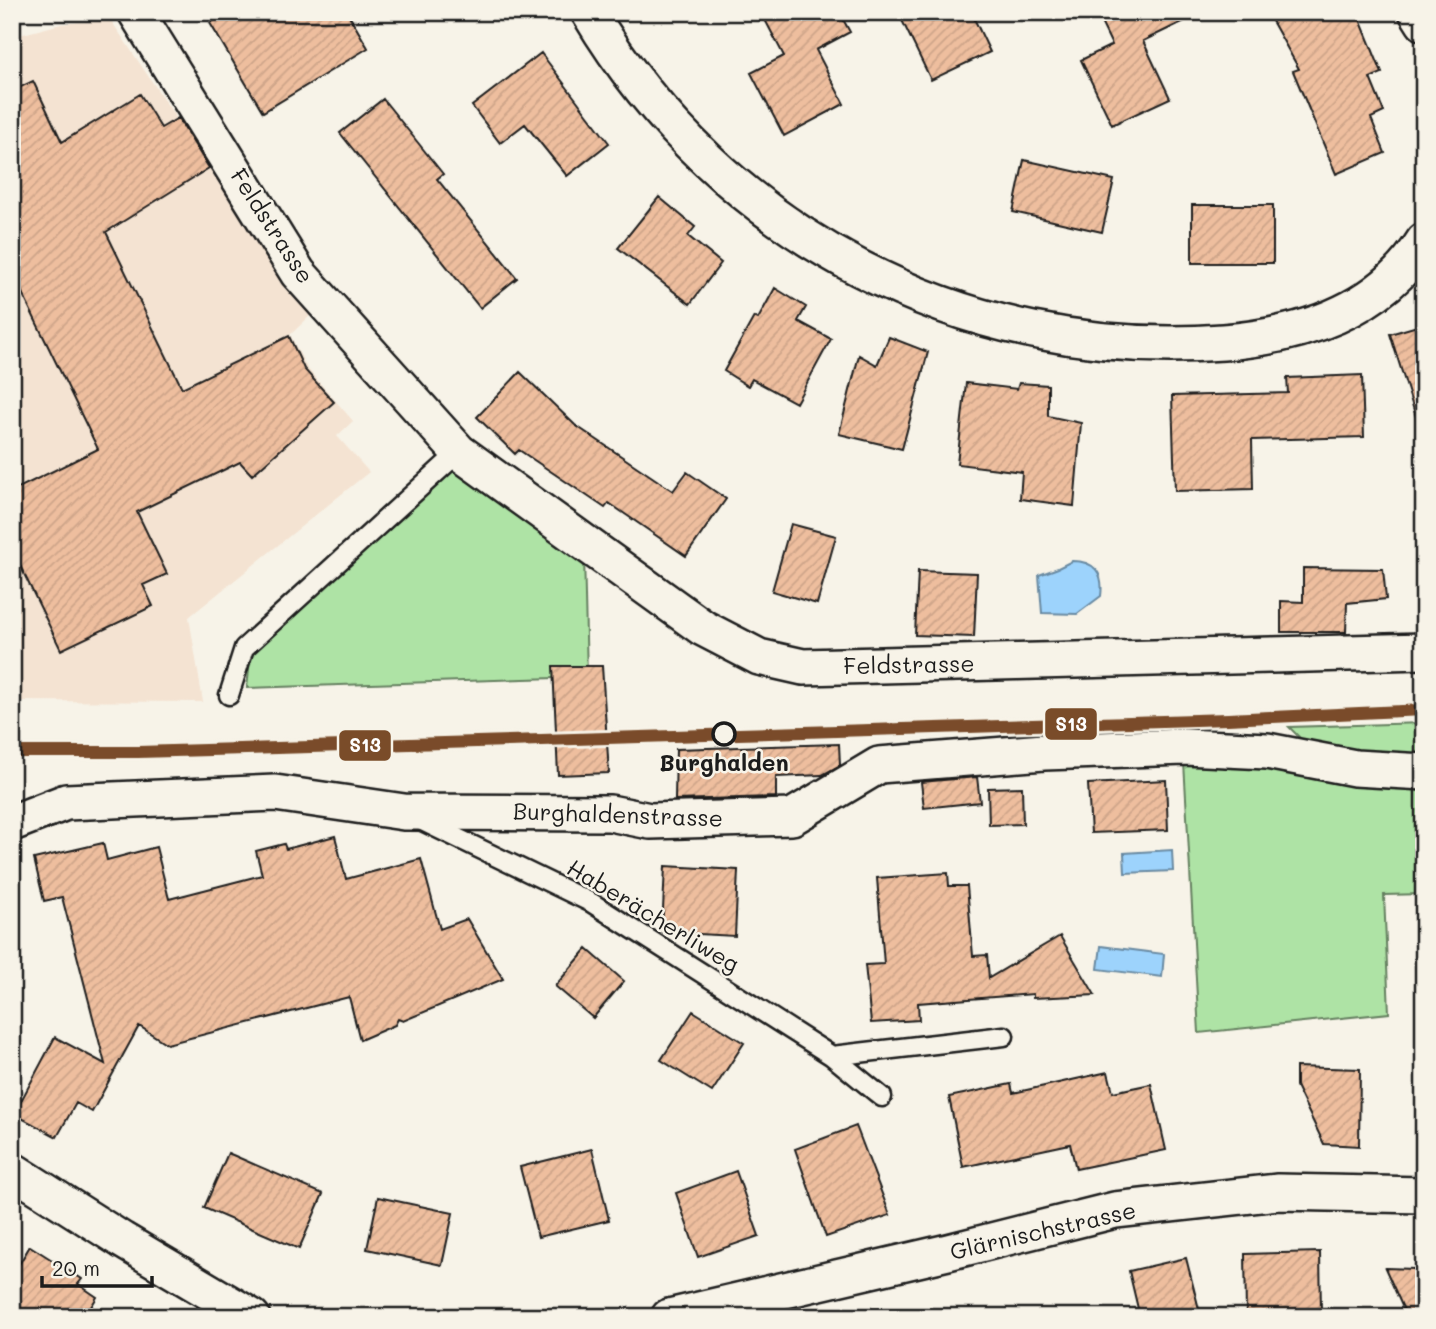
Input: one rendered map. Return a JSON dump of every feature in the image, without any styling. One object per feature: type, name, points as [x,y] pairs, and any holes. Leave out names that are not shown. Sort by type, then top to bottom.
[{"type":"street","name":"Feldstrasse","points":[[136,12],[298,273],[459,452],[704,628],[760,657],[803,667],[1424,651]]},
{"type":"street","points":[[589,12],[642,90],[683,136],[726,178],[774,215],[875,277],[983,319],[1096,341],[1199,344],[1246,340],[1302,328],[1330,319],[1356,306],[1381,290],[1402,270],[1424,242]]},
{"type":"street","points":[[1418,12],[1424,23]]},
{"type":"street","name":"Burghaldenstrasse","points":[[12,823],[66,802],[275,793],[404,812],[610,813],[650,821],[792,817],[879,765],[1044,752],[1185,747],[1267,751],[1356,768],[1424,772]]},
{"type":"street","points":[[12,1170],[122,1240],[252,1317]]},
{"type":"street","name":"Glärnischstrasse","points":[[669,1317],[1115,1210],[1278,1192],[1424,1195]]},
{"type":"lane","points":[[229,695],[244,648],[459,452]]},
{"type":"lane","name":"Haberächerliweg","points":[[404,812],[592,903],[832,1056],[882,1097]]},
{"type":"lane","points":[[832,1056],[1004,1035]]},
{"type":"shaded area","points":[[110,19],[311,315],[290,335],[307,368],[353,421],[337,436],[369,472],[189,617],[203,702],[12,701],[12,37],[61,24]]},
{"type":"green space","points":[[460,462],[584,555],[587,677],[247,688],[251,650]]},
{"type":"green space","points":[[1424,723],[1424,760],[1305,743],[1289,727]]},
{"type":"green space","points":[[1184,762],[1424,782],[1424,894],[1384,895],[1389,1013],[1199,1033]]},
{"type":"water","points":[[1072,561],[1087,563],[1096,570],[1101,581],[1101,596],[1077,614],[1042,613],[1039,575]]},
{"type":"water","points":[[1172,850],[1173,871],[1125,873],[1124,853]]},
{"type":"water","points":[[1101,946],[1164,954],[1162,977],[1098,969]]},
{"type":"building","points":[[228,12],[347,12],[368,48],[263,112],[210,23]]},
{"type":"building","points":[[761,12],[839,12],[850,32],[816,50],[844,104],[784,136],[751,73],[784,56]]},
{"type":"building","points":[[898,12],[971,12],[990,52],[931,80]]},
{"type":"building","points":[[1096,12],[1203,12],[1143,41],[1170,98],[1112,125],[1081,60],[1112,45]]},
{"type":"building","points":[[1267,12],[1357,12],[1382,73],[1370,78],[1384,112],[1371,118],[1385,153],[1336,174],[1293,71],[1299,69]]},
{"type":"building","points":[[541,53],[609,143],[567,176],[525,124],[500,143],[472,106]]},
{"type":"building","points":[[33,81],[62,142],[140,94],[161,128],[178,118],[209,168],[106,232],[182,388],[289,336],[304,369],[334,402],[252,475],[240,462],[137,512],[167,574],[143,585],[153,606],[61,650],[12,549],[12,491],[98,449],[12,272],[12,91]]},
{"type":"building","points":[[383,99],[443,174],[437,179],[517,278],[480,308],[340,133]]},
{"type":"building","points":[[1024,160],[1114,180],[1102,232],[1013,212]]},
{"type":"building","points":[[659,197],[695,227],[688,236],[721,263],[690,304],[618,248]]},
{"type":"building","points":[[1192,205],[1273,205],[1273,263],[1192,263]]},
{"type":"building","points":[[775,288],[806,307],[798,321],[831,339],[796,403],[752,379],[748,386],[724,371],[754,317],[758,319]]},
{"type":"building","points":[[1424,324],[1424,419],[1417,420],[1390,334]]},
{"type":"building","points":[[889,337],[928,352],[902,449],[839,434],[859,355],[877,365]]},
{"type":"building","points":[[520,372],[575,425],[673,491],[687,472],[726,499],[686,556],[609,503],[605,508],[519,450],[515,454],[477,417]]},
{"type":"building","points":[[1362,375],[1364,437],[1252,440],[1253,489],[1175,491],[1172,396],[1288,393],[1287,378]]},
{"type":"building","points":[[966,383],[1017,389],[1019,383],[1048,385],[1048,416],[1081,423],[1074,506],[1020,499],[1022,472],[957,464]]},
{"type":"building","points":[[791,524],[836,536],[817,604],[772,591]]},
{"type":"building","points":[[1303,568],[1383,569],[1386,599],[1347,603],[1346,632],[1281,632],[1281,601],[1303,602]]},
{"type":"building","points":[[918,571],[977,573],[974,637],[915,635]]},
{"type":"building","points":[[553,666],[602,666],[609,773],[558,775]]},
{"type":"building","points":[[839,744],[840,765],[822,775],[776,777],[776,797],[675,800],[676,749]]},
{"type":"building","points":[[977,777],[980,802],[924,808],[921,782]]},
{"type":"building","points":[[1166,780],[1168,830],[1091,833],[1088,784]]},
{"type":"building","points":[[1022,787],[1023,824],[989,825],[988,788]]},
{"type":"building","points":[[335,836],[346,879],[421,859],[440,929],[467,919],[503,979],[403,1021],[398,1019],[395,1025],[360,1040],[349,997],[167,1044],[139,1026],[92,1112],[76,1103],[57,1137],[14,1114],[55,1037],[105,1064],[62,897],[44,901],[34,859],[103,843],[107,860],[156,847],[169,899],[262,875],[256,851],[284,844],[286,849]]},
{"type":"building","points":[[665,866],[738,870],[735,936],[662,932]]},
{"type":"building","points":[[948,873],[949,886],[967,886],[973,956],[987,955],[989,978],[1060,936],[1095,995],[1033,998],[1033,994],[918,1003],[919,1020],[871,1023],[865,965],[884,964],[877,878]]},
{"type":"building","points":[[587,949],[624,981],[593,1018],[555,986]]},
{"type":"building","points":[[693,1011],[744,1043],[712,1092],[661,1060]]},
{"type":"building","points":[[1296,1067],[1360,1069],[1359,1146],[1324,1144],[1296,1086]]},
{"type":"building","points":[[1108,1072],[1113,1092],[1151,1084],[1166,1150],[1076,1169],[1070,1144],[963,1167],[949,1097],[1011,1084],[1013,1093]]},
{"type":"building","points":[[856,1126],[890,1215],[826,1237],[795,1149]]},
{"type":"building","points":[[592,1149],[609,1220],[538,1237],[520,1167]]},
{"type":"building","points":[[228,1153],[323,1194],[299,1249],[204,1208]]},
{"type":"building","points":[[736,1171],[759,1236],[698,1257],[676,1193]]},
{"type":"building","points":[[378,1197],[453,1213],[442,1265],[367,1249]]},
{"type":"building","points":[[30,1246],[82,1279],[78,1284],[97,1297],[85,1317],[12,1317],[12,1276]]},
{"type":"building","points":[[1320,1252],[1321,1312],[1246,1313],[1245,1254]]},
{"type":"building","points":[[1186,1258],[1201,1317],[1140,1317],[1129,1271]]},
{"type":"building","points":[[1385,1268],[1415,1269],[1424,1288],[1424,1317],[1407,1317]]},
{"type":"transit line","name":"S13","points":[[12,752],[277,748],[1228,719],[1424,710]]},
{"type":"place","name":"Burghalden","points":[[724,734]]}]
